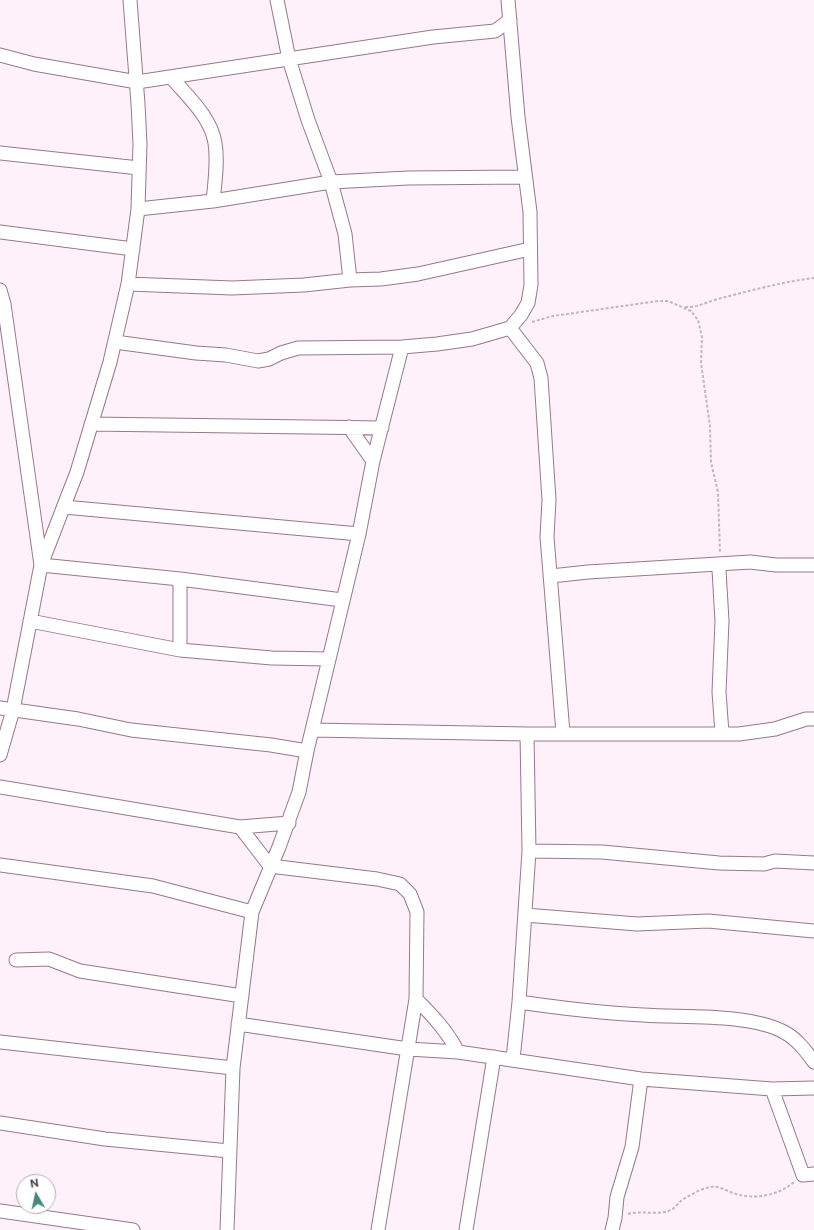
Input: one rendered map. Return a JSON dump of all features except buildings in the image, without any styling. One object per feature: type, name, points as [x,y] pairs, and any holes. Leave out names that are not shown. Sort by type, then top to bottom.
[{"type":"street","points":[[0,755],[13,710],[41,565],[77,472],[115,342],[128,284],[138,209],[139,137],[137,82],[130,0]]},
{"type":"street","points":[[277,0],[289,59],[308,120],[331,182],[346,234],[350,280]]},
{"type":"street","points":[[508,0],[525,177],[530,212],[531,285],[528,302],[522,320],[526,347]]},
{"type":"street","points":[[0,55],[34,64],[137,82],[433,37],[495,31],[510,20]]},
{"type":"street","points":[[495,31],[512,45]]},
{"type":"street","points":[[171,77],[198,109],[210,128],[215,142],[214,201]]},
{"type":"street","points":[[0,154],[138,168]]},
{"type":"street","points":[[138,209],[214,201],[331,182],[408,178],[525,177]]},
{"type":"street","points":[[0,232],[133,249]]},
{"type":"street","points":[[128,284],[232,288],[304,285],[350,280],[381,279],[418,274],[530,249]]},
{"type":"street","points":[[0,290],[4,304],[41,565]]},
{"type":"street","points":[[115,342],[196,353],[226,355],[258,361],[298,348],[402,347],[472,339],[510,328],[522,320]]},
{"type":"street","points":[[510,328],[537,363],[542,378],[549,500],[547,537],[563,733]]},
{"type":"street","points":[[227,1230],[233,1068],[252,912],[289,823],[299,792],[342,600],[359,534],[373,461],[402,347]]},
{"type":"street","points":[[91,424],[382,428]]},
{"type":"street","points":[[349,427],[373,461]]},
{"type":"street","points":[[64,507],[359,534]]},
{"type":"street","points":[[551,576],[588,572],[750,562],[776,565],[814,565]]},
{"type":"street","points":[[721,564],[719,570],[722,621],[719,692],[722,733]]},
{"type":"street","points":[[41,565],[180,579],[342,600]]},
{"type":"street","points":[[180,579],[180,650]]},
{"type":"street","points":[[30,621],[180,650],[272,658],[329,659]]},
{"type":"street","points":[[0,708],[78,719],[131,730],[271,745],[307,751]]},
{"type":"street","points":[[312,730],[527,734],[739,734],[775,729],[806,719],[814,719]]},
{"type":"street","points":[[513,1059],[519,1002],[528,850],[527,734]]},
{"type":"street","points":[[0,787],[240,827],[289,823]]},
{"type":"street","points":[[240,827],[270,866],[377,879],[400,884],[410,894],[417,912],[416,999],[378,1230]]},
{"type":"street","points":[[528,850],[602,852],[719,863],[764,864],[775,861],[814,863]]},
{"type":"street","points":[[0,865],[153,886],[252,912]]},
{"type":"street","points":[[525,915],[637,924],[708,921],[814,931]]},
{"type":"street","points":[[16,960],[49,959],[80,971],[242,996]]},
{"type":"street","points":[[416,999],[440,1023],[450,1036],[458,1052]]},
{"type":"street","points":[[519,1002],[605,1013],[726,1019],[764,1025],[784,1032],[802,1046],[814,1062]]},
{"type":"street","points":[[238,1024],[408,1049],[458,1052],[513,1059],[641,1079],[772,1089],[814,1088]]},
{"type":"street","points":[[0,1042],[112,1056],[233,1068]]},
{"type":"street","points":[[466,1230],[494,1057]]},
{"type":"street","points":[[614,1224],[617,1197],[632,1147],[641,1079]]},
{"type":"street","points":[[772,1089],[808,1175]]},
{"type":"street","points":[[0,1122],[105,1139],[229,1151]]},
{"type":"street","points":[[0,1211],[133,1230]]},
{"type":"path","points":[[682,306],[693,307],[711,301],[796,280],[814,278]]},
{"type":"path","points":[[522,320],[658,301],[668,301],[691,311],[698,320],[702,337],[701,363],[710,426],[711,462],[718,492],[721,564]]},
{"type":"path","points":[[614,1224],[636,1212],[664,1212],[672,1210],[681,1201],[709,1187],[718,1187],[746,1196],[770,1195],[780,1192],[808,1175]]}]
